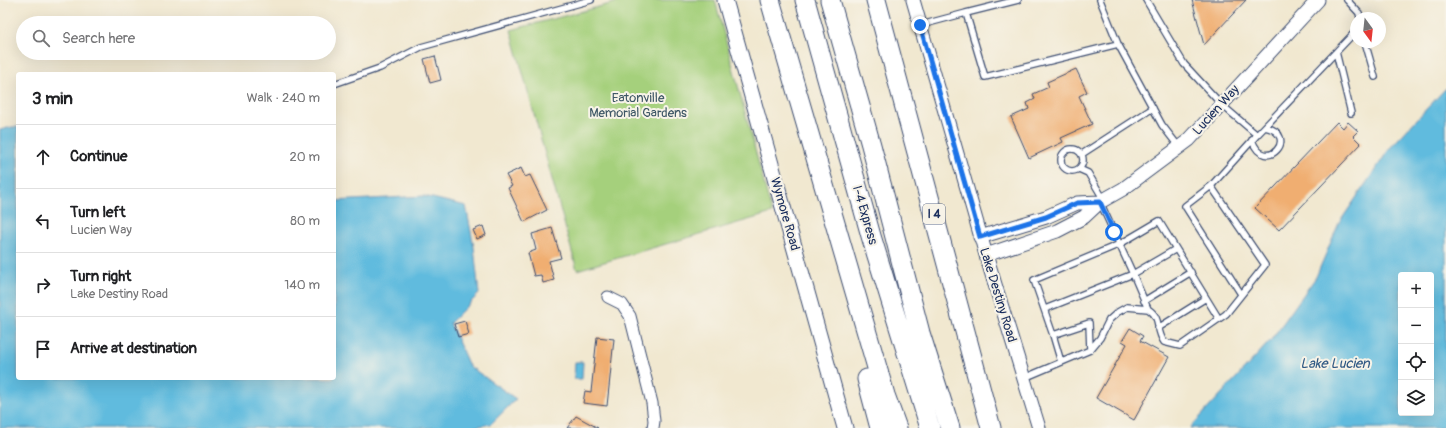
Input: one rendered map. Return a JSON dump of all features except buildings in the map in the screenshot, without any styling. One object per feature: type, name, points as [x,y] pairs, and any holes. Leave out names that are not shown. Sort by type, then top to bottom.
[{"type":"highway","points":[[770,0],[885,395],[897,428]]},
{"type":"highway","name":"I-4 Express","points":[[805,0],[877,257],[930,428]]},
{"type":"highway","name":"I-4 Express","points":[[830,0],[871,145],[920,333],[950,428]]},
{"type":"highway","name":"I 4","points":[[876,0],[991,428]]},
{"type":"highway","points":[[858,304],[859,346],[880,428]]},
{"type":"main road","name":"Wymore Road","points":[[725,0],[845,428]]},
{"type":"street","name":"Lake Destiny Road","points":[[913,0],[980,237],[1039,428]]},
{"type":"street","name":"Lucien Way","points":[[986,255],[1057,231],[1084,217],[1102,201],[1123,189],[1189,140],[1318,0]]},
{"type":"street","name":"Lucien Way","points":[[980,237],[1046,217],[1077,203],[1102,201]]},
{"type":"street","points":[[608,298],[622,304],[630,316],[652,403],[654,421],[653,428]]},
{"type":"lane","points":[[336,83],[380,68],[421,47],[591,0]]},
{"type":"lane","points":[[920,25],[1018,0]]},
{"type":"lane","points":[[1100,0],[1118,44],[1162,125],[1179,147]]},
{"type":"lane","points":[[1146,0],[1184,64],[1222,105],[1257,135]]},
{"type":"lane","points":[[1347,0],[1358,12]]},
{"type":"lane","points":[[966,13],[985,77],[1118,44]]},
{"type":"lane","points":[[1241,294],[1185,206],[1211,186],[1265,126],[1350,37]]},
{"type":"lane","points":[[1367,48],[1375,78]]},
{"type":"lane","points":[[1336,52],[1351,113]]},
{"type":"lane","points":[[1082,154],[1153,108]]},
{"type":"lane","points":[[1252,140],[1254,148],[1261,154],[1271,154],[1275,152],[1280,144],[1279,134],[1273,128],[1265,126]]},
{"type":"lane","points":[[1079,169],[1083,163],[1082,154],[1077,150],[1070,149],[1063,152],[1060,159],[1065,169],[1072,171],[1079,169],[1088,173],[1102,201],[1148,309]]},
{"type":"lane","points":[[1024,378],[1090,350],[1100,338],[1109,320],[1118,312],[1127,307],[1148,309],[1153,312],[1157,319],[1160,336],[1164,342],[1180,346],[1226,314],[1265,265],[1211,186]]},
{"type":"lane","points":[[1061,362],[1045,309],[1034,280],[1120,244],[1159,220],[1219,319]]},
{"type":"lane","points":[[1045,309],[1134,274],[1176,249]]},
{"type":"lane","points":[[1144,301],[1191,272]]},
{"type":"lane","points":[[1158,328],[1206,298]]},
{"type":"lane","points":[[1053,335],[1089,323],[1090,350]]},
{"type":"green space","name":"Eatonville Memorial Gardens","points":[[625,0],[715,0],[772,213],[577,270],[511,30]]},
{"type":"water","name":"Lake Lucien","points":[[1446,88],[1446,428],[1190,428],[1271,340],[1316,277],[1339,223],[1390,148]]},
{"type":"water","points":[[16,127],[16,380],[336,380],[336,201],[424,196],[466,206],[474,247],[479,294],[450,323],[469,366],[516,399],[491,424],[469,428],[0,428],[0,130]]},
{"type":"water","points":[[575,362],[583,362],[582,379],[574,379]]},
{"type":"route","points":[[920,25],[980,237],[1046,217],[1077,203],[1100,202],[1114,232]]}]
